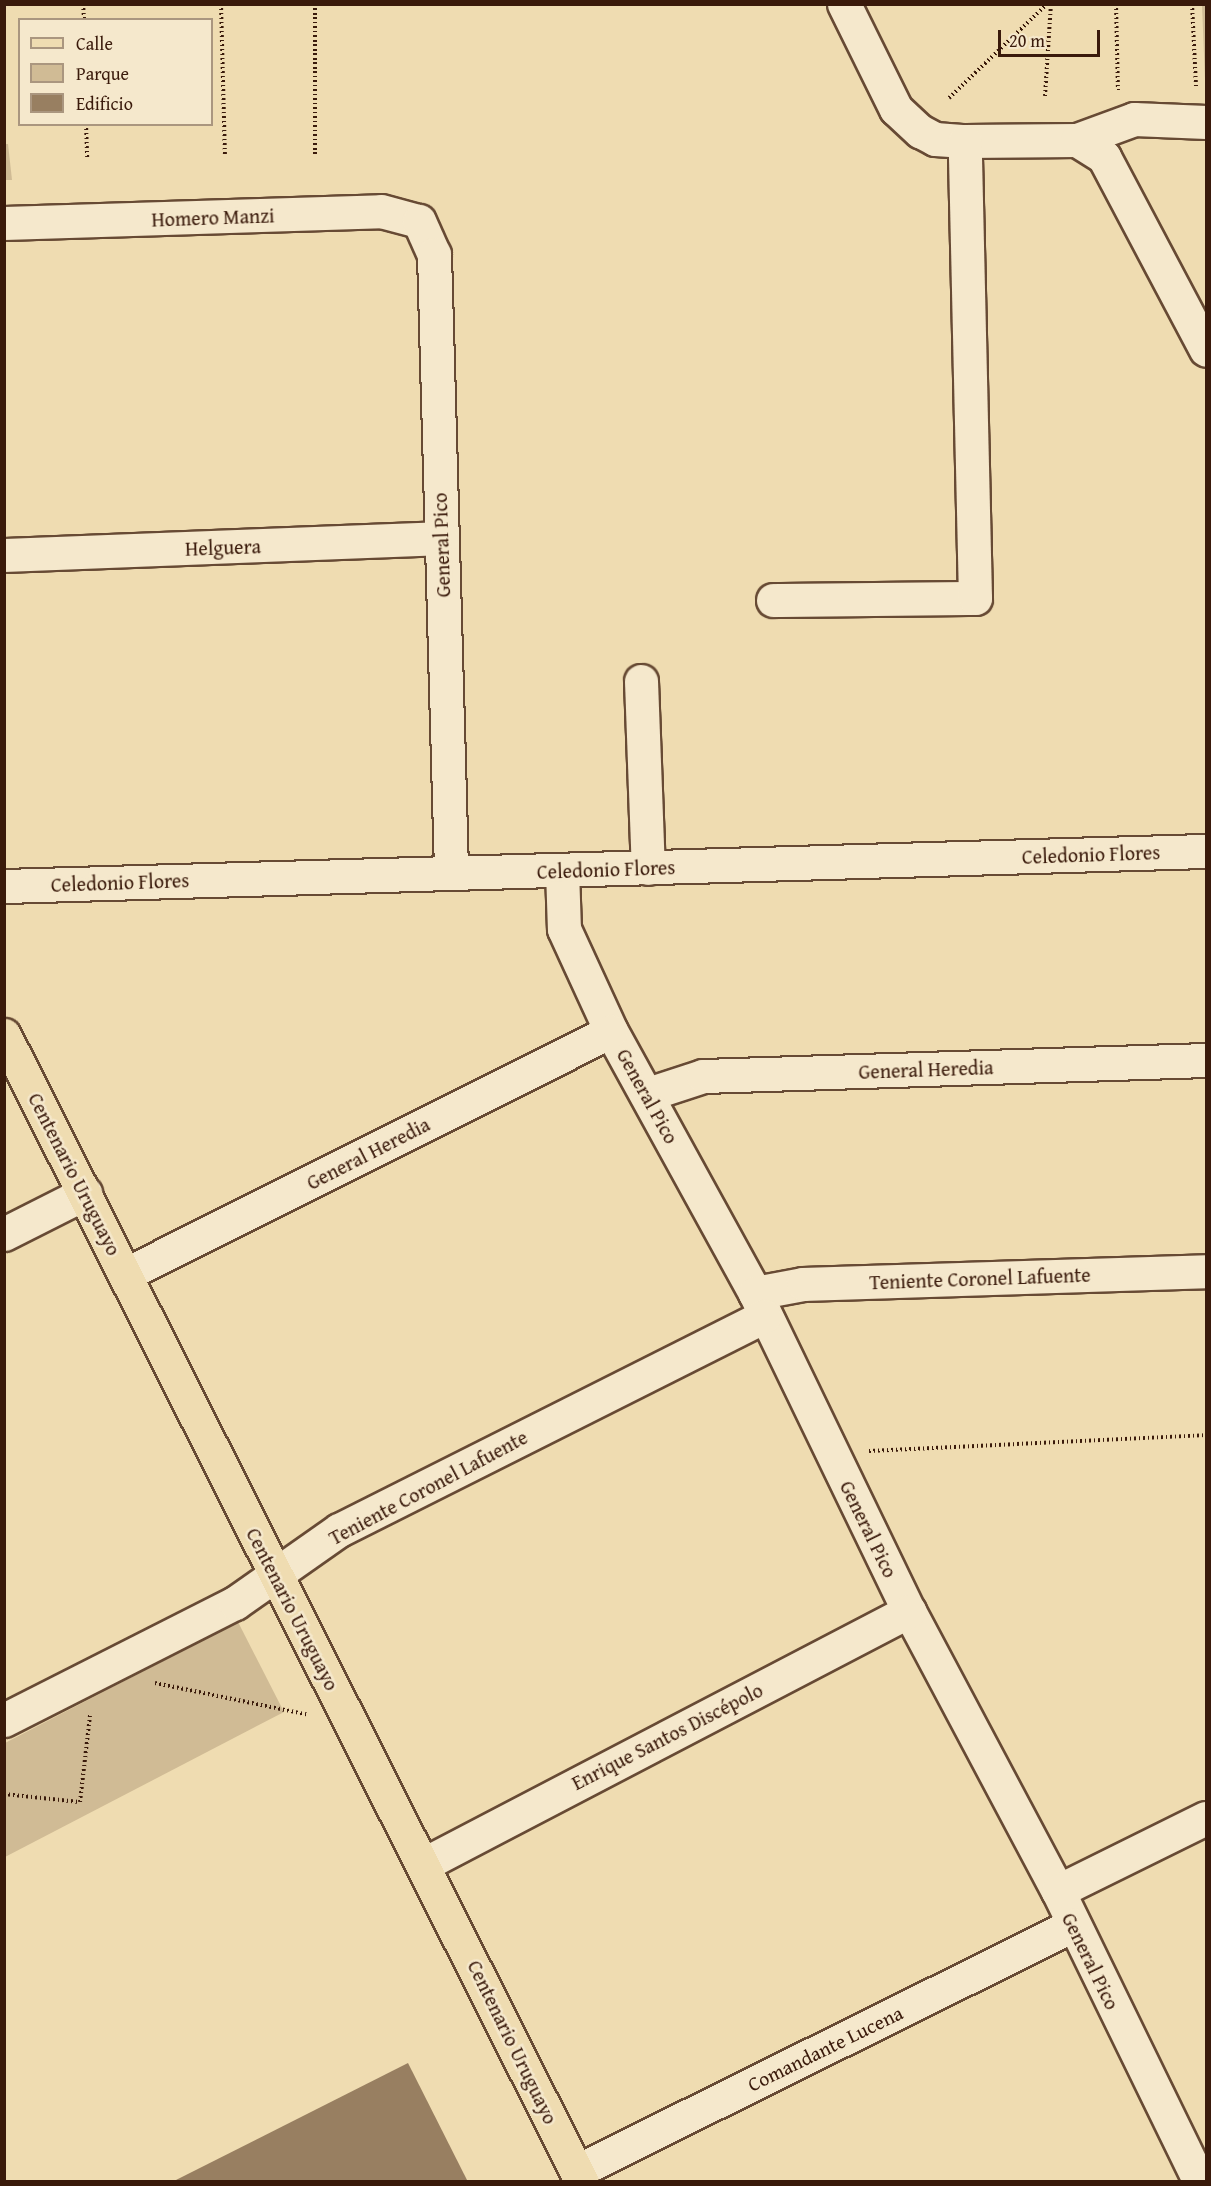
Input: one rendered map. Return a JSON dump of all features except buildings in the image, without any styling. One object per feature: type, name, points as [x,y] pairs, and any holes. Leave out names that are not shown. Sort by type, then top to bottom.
[{"type":"main road","name":"Centenario Uruguayo","points":[[4,1035],[126,1274],[275,1576],[426,1863],[580,2176]]},
{"type":"street","points":[[844,4],[906,122],[935,139],[1077,140],[1134,119],[1201,107]]},
{"type":"street","points":[[1077,140],[1091,145],[1119,178],[1206,350]]},
{"type":"street","points":[[772,600],[975,598],[965,141]]},
{"type":"street","name":"Homero Manzi","points":[[4,223],[381,211],[419,221]]},
{"type":"street","name":"General Pico","points":[[419,221],[434,254],[451,872]]},
{"type":"street","name":"Helguera","points":[[4,555],[441,538]]},
{"type":"street","points":[[641,681],[648,868]]},
{"type":"street","name":"Celedonio Flores","points":[[4,886],[1206,850]]},
{"type":"street","name":"General Pico","points":[[562,870],[564,929],[611,1031],[648,1094],[759,1304],[909,1611],[1058,1891],[1200,2181]]},
{"type":"street","name":"General Heredia","points":[[126,1274],[611,1031]]},
{"type":"street","name":"General Heredia","points":[[648,1094],[703,1076],[1206,1060]]},
{"type":"street","points":[[4,1234],[85,1193]]},
{"type":"street","name":"Teniente Coronel Lafuente","points":[[4,1720],[235,1603],[339,1530],[759,1304],[803,1284],[1206,1271]]},
{"type":"street","name":"Enrique Santos Discépolo","points":[[426,1863],[909,1611]]},
{"type":"street","points":[[1058,1891],[1206,1818]]},
{"type":"street","name":"Comandante Lucena","points":[[580,2176],[1073,1924]]},
{"type":"path","points":[[221,4],[225,157]]},
{"type":"path","points":[[315,4],[315,155]]},
{"type":"path","points":[[1045,96],[1049,4]]},
{"type":"path","points":[[949,98],[1049,4]]},
{"type":"path","points":[[1116,4],[1118,94]]},
{"type":"path","points":[[1192,4],[1201,107]]},
{"type":"path","points":[[86,126],[87,159]]},
{"type":"path","points":[[837,1462],[867,1451],[1206,1436]]},
{"type":"path","points":[[148,1682],[353,1724]]},
{"type":"path","points":[[4,1794],[80,1802],[90,1711]]},
{"type":"green space","points":[[1202,5],[1206,5],[1206,80],[1205,80]]},
{"type":"green space","points":[[4,144],[8,144],[12,180],[5,180]]},
{"type":"green space","points":[[238,1622],[284,1712],[5,1857],[5,1743]]}]
